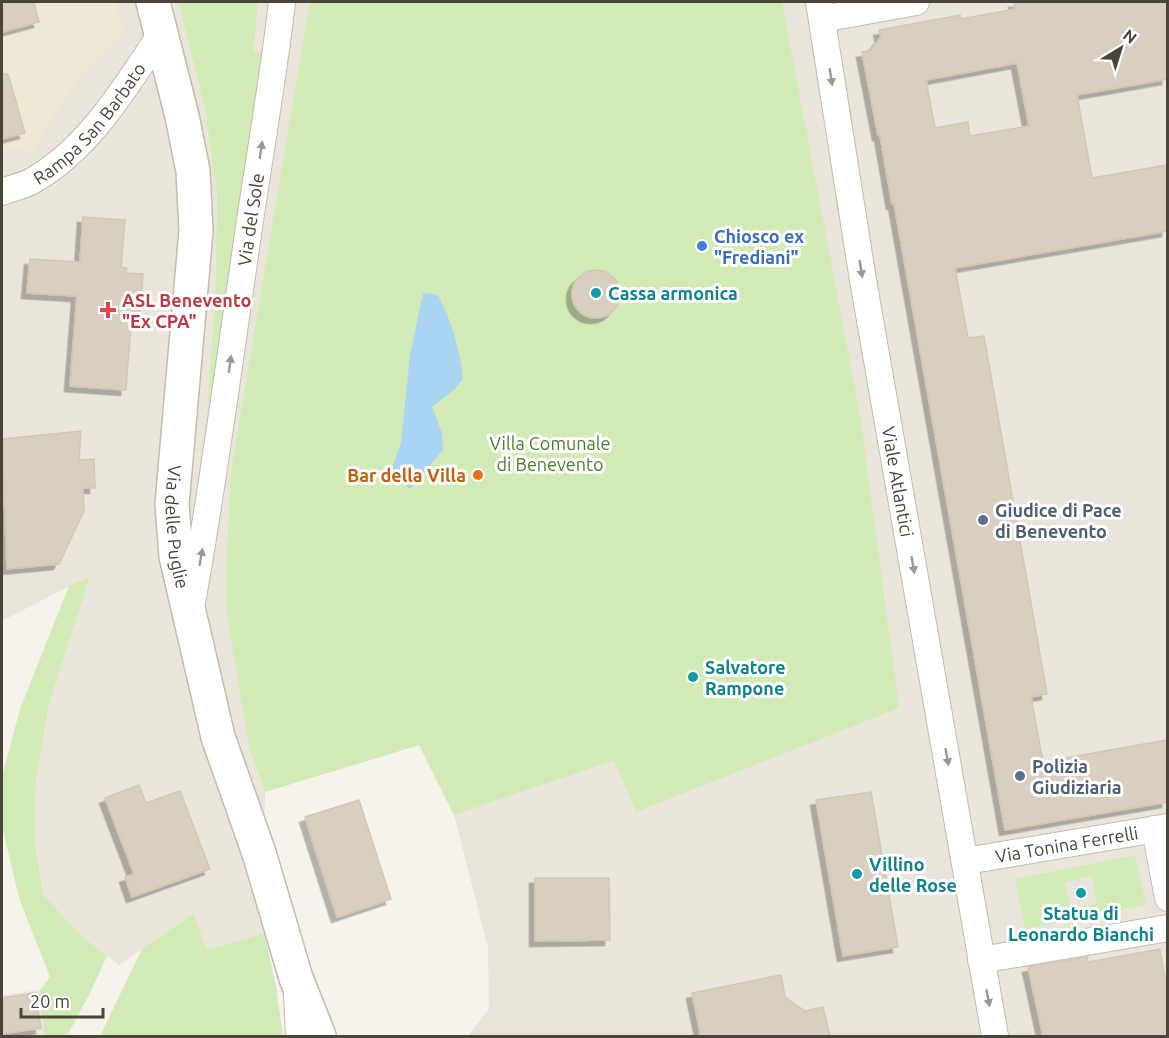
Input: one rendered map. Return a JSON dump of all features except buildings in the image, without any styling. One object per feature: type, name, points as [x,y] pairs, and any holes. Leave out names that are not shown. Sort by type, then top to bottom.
[{"type":"street","name":"Via delle Puglie","points":[[153,2],[182,116],[193,171],[195,231],[172,504],[176,556],[218,737],[258,853],[296,978],[319,1036]]},
{"type":"street","name":"Via del Sole","points":[[190,614],[209,511],[282,2]]},
{"type":"street","points":[[820,10],[916,2]]},
{"type":"street","name":"Viale Atlantici","points":[[820,10],[863,280],[995,1036]]},
{"type":"street","name":"Rampa San Barbato","points":[[2,192],[30,182],[56,164],[82,141],[124,88],[161,34]]},
{"type":"street","points":[[1161,828],[1167,898]]},
{"type":"street","name":"Via Tonina Ferrelli","points":[[966,861],[1161,828]]},
{"type":"street","points":[[981,960],[1167,928]]},
{"type":"street","points":[[296,978],[299,1036]]},
{"type":"shaded area","points":[[2,2],[178,2],[205,108],[217,194],[215,298],[206,436],[221,377],[267,55],[254,51],[258,2],[1167,2],[1167,1036],[468,1036],[489,1009],[488,948],[454,815],[419,745],[265,792],[264,933],[207,950],[194,913],[119,965],[82,936],[43,895],[35,842],[36,779],[49,704],[89,576],[2,621]]},
{"type":"shaded area","points":[[2,2],[115,2],[124,33],[85,71],[53,117],[33,156],[16,148],[2,154]]},
{"type":"shaded area","points":[[40,990],[44,1034],[42,1036],[2,1036],[2,995]]},
{"type":"green space","points":[[178,2],[258,2],[254,51],[268,55],[221,377],[205,440],[215,298],[217,194],[205,108]]},
{"type":"green space","name":"Villa Comunale di Benevento","points":[[310,2],[782,2],[861,422],[899,708],[636,812],[614,760],[454,815],[419,745],[265,792],[250,750],[227,615],[226,572],[231,472]]},
{"type":"green space","points":[[90,576],[49,704],[36,779],[35,842],[43,895],[82,936],[107,956],[67,1036],[42,1036],[44,1034],[40,990],[50,977],[19,898],[2,826],[2,776],[20,709],[69,586]]},
{"type":"green space","points":[[1135,855],[1146,905],[1025,929],[1015,879]],"holes":[[[1092,876],[1097,904],[1071,909],[1065,882]]]},
{"type":"green space","points":[[194,913],[207,950],[264,933],[276,986],[283,1036],[100,1036],[142,949]]},
{"type":"water","points":[[423,293],[438,295],[443,305],[455,336],[463,379],[455,389],[432,407],[442,433],[443,450],[410,489],[392,474],[401,443],[410,355]]},
{"type":"place","name":"Chiosco ex \"Frediani\"","points":[[702,246]]},
{"type":"place","name":"Cassa armonica","points":[[596,293]]},
{"type":"place","name":"ASL Benevento \"Ex CPA\"","points":[[108,310]]},
{"type":"place","name":"Bar della Villa","points":[[478,475]]},
{"type":"place","name":"Giudice di Pace di Benevento","points":[[983,520]]},
{"type":"place","name":"Salvatore Rampone","points":[[693,677]]},
{"type":"place","name":"Polizia Giudiziaria","points":[[1020,776]]},
{"type":"place","name":"Villino delle Rose","points":[[857,874]]},
{"type":"place","name":"Statua di Leonardo Bianchi","points":[[1081,893]]}]
